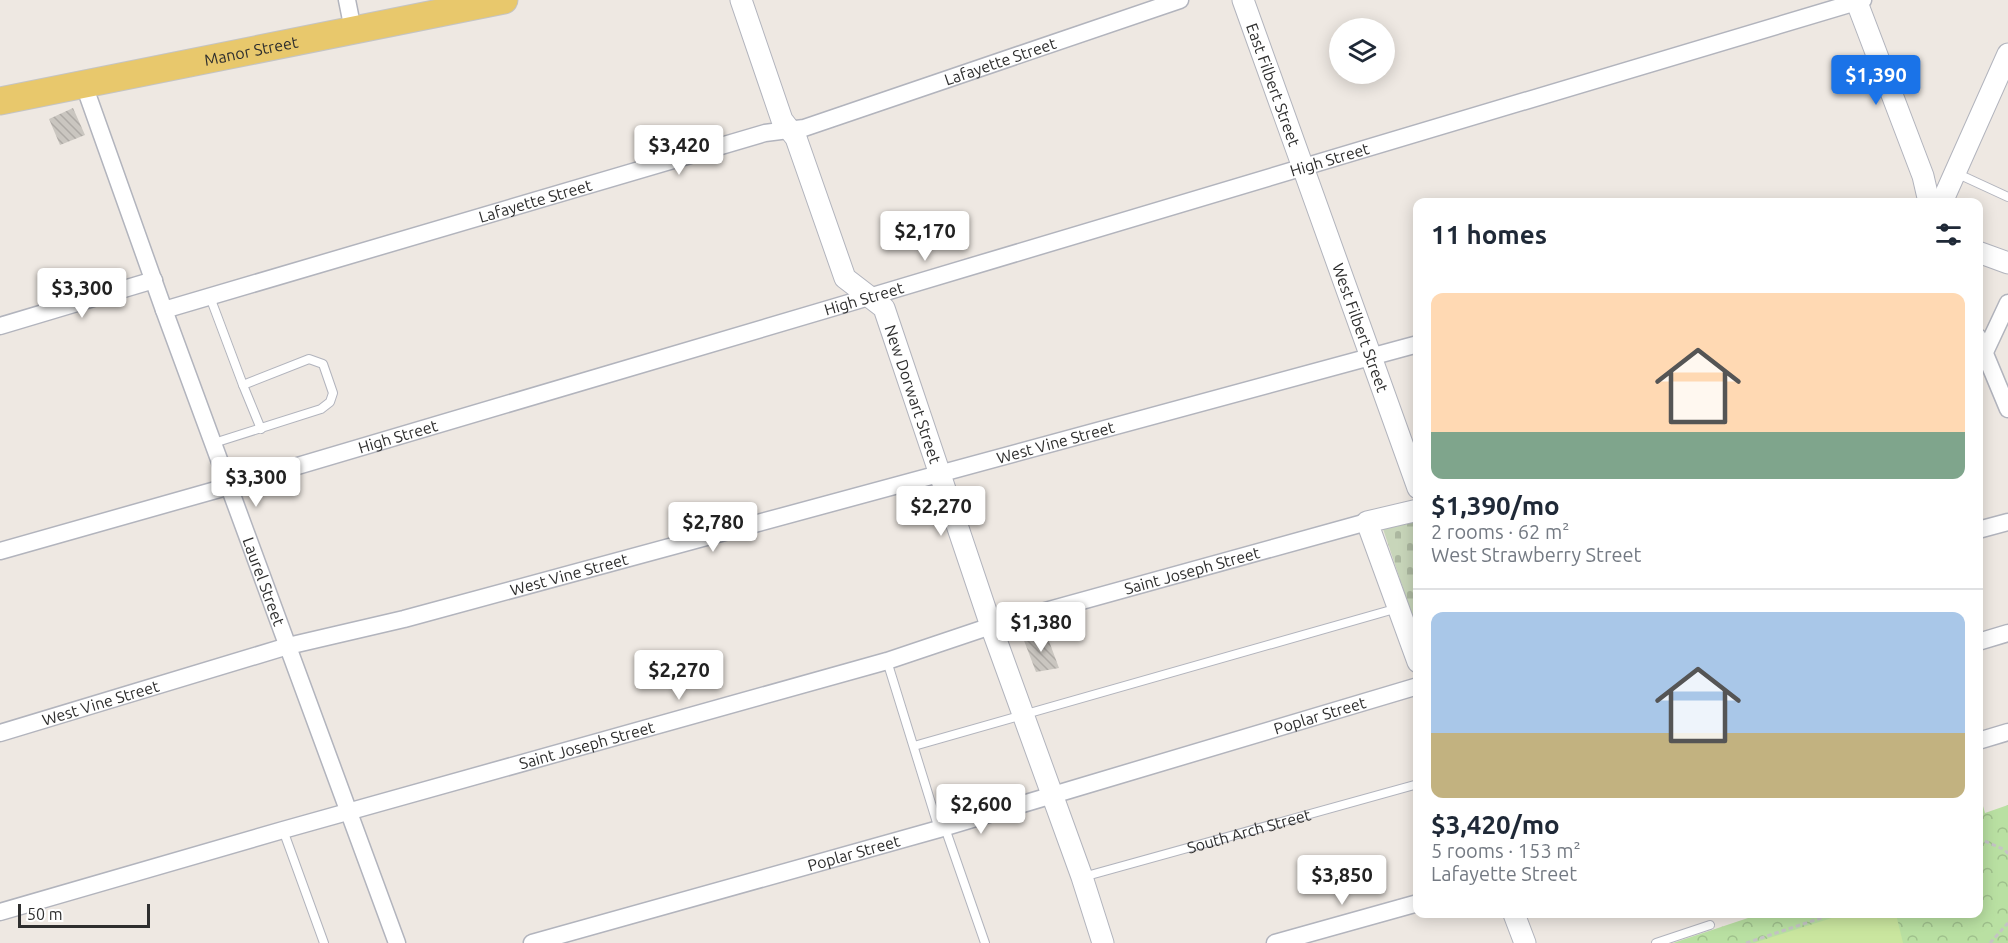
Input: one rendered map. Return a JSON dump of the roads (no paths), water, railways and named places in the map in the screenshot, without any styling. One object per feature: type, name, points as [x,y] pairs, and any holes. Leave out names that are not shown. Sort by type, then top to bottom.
[{"type":"main road","name":"Manor Street","points":[[0,101],[504,0]]},
{"type":"street","points":[[347,0],[353,30]]},
{"type":"street","name":"New Dorwart Street","points":[[741,0],[782,120],[796,138],[845,278],[884,308],[991,626],[1082,877],[1103,943]]},
{"type":"street","name":"Lafayette Street","points":[[164,310],[765,132],[804,128],[1180,0]]},
{"type":"street","name":"East Filbert Street","points":[[1243,0],[1303,169]]},
{"type":"street","points":[[1859,1],[1923,176],[1928,198]]},
{"type":"street","name":"High Street","points":[[0,550],[230,486],[1303,169],[1859,1]]},
{"type":"street","points":[[1944,198],[2008,54]]},
{"type":"street","name":"Laurel Street","points":[[84,85],[164,310],[397,943]]},
{"type":"street","name":"West Filbert Street","points":[[1303,169],[1413,474]]},
{"type":"street","points":[[1983,254],[2008,263]]},
{"type":"street","points":[[0,326],[154,280]]},
{"type":"street","points":[[1983,343],[2008,303]]},
{"type":"street","name":"West Vine Street","points":[[0,733],[288,646],[404,619],[1413,345]]},
{"type":"street","points":[[1983,355],[2008,410]]},
{"type":"street","name":"Saint Joseph Street","points":[[0,912],[283,830],[887,661],[991,626],[1413,511]]},
{"type":"street","points":[[1367,522],[1413,648]]},
{"type":"street","points":[[1983,529],[2008,522]]},
{"type":"street","points":[[1983,640],[2008,633]]},
{"type":"street","name":"Poplar Street","points":[[532,943],[942,828],[1413,688]]},
{"type":"street","points":[[1983,740],[2008,732]]},
{"type":"street","points":[[1275,943],[1413,904]]},
{"type":"street","points":[[1516,918],[1525,943]]},
{"type":"lane","points":[[1955,173],[2008,197]]},
{"type":"lane","points":[[210,297],[261,429]]},
{"type":"lane","points":[[214,443],[321,410],[330,402],[333,393],[323,364],[309,359],[243,386]]},
{"type":"lane","points":[[914,746],[1398,608]]},
{"type":"lane","points":[[887,661],[942,828],[986,943]]},
{"type":"lane","name":"South Arch Street","points":[[1082,877],[1413,785]]},
{"type":"lane","points":[[283,830],[324,943]]},
{"type":"lane","points":[[1656,943],[1710,925]]}]
